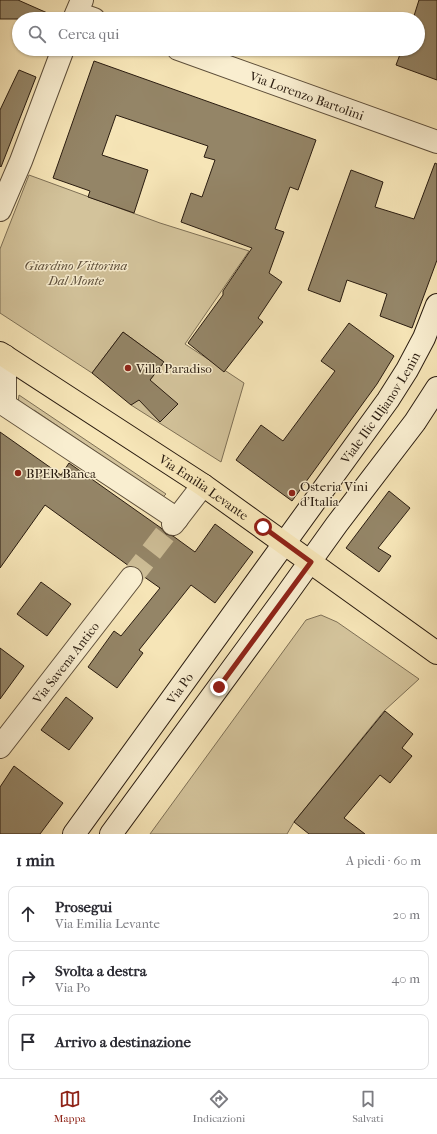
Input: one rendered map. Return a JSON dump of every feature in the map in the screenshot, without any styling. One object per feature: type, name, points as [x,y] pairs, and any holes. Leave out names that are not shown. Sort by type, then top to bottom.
[{"type":"main road","points":[[0,210],[21,161],[60,56]]},
{"type":"main road","name":"Via Lorenzo Bartolini","points":[[197,56],[437,142]]},
{"type":"main road","name":"Viale Ilic Uljanov Lenin","points":[[285,543],[392,394],[424,338],[437,305]]},
{"type":"main road","name":"Via Emilia Levante","points":[[3,354],[5,405],[175,521],[203,485]]},
{"type":"main road","name":"Via Emilia Levante","points":[[3,354],[203,485],[437,653]]},
{"type":"main road","points":[[111,834],[311,562],[337,524],[415,422],[437,388]]},
{"type":"main road","name":"Via Po","points":[[74,834],[285,543]]},
{"type":"main road","name":"Via Savena Antico","points":[[0,748],[131,578]]},
{"type":"green space","name":"Giardino Vittorina Dal Monte","points":[[29,175],[160,223],[249,251],[185,344],[244,383],[221,462],[131,405],[164,362],[123,332],[92,373],[0,313],[0,249]]},
{"type":"green space","points":[[19,395],[166,494],[163,497],[34,410],[32,412],[18,403]]},
{"type":"green space","points":[[321,615],[337,622],[419,679],[384,711],[294,822],[287,834],[150,834],[306,620]]},
{"type":"building","points":[[0,0],[18,0],[45,12],[12,12],[12,19],[0,19]]},
{"type":"building","points":[[419,0],[437,0],[437,80],[396,65],[399,56],[425,56],[425,12],[415,12]]},
{"type":"building","points":[[94,61],[316,140],[298,190],[290,187],[275,229],[284,232],[269,273],[282,282],[258,318],[263,322],[224,372],[188,343],[223,295],[223,291],[252,248],[181,222],[191,193],[202,197],[215,160],[204,157],[208,146],[116,115],[102,155],[148,170],[134,213],[88,197],[90,191],[53,178]]},
{"type":"building","points":[[19,70],[36,77],[1,167],[0,110]]},
{"type":"building","points":[[435,163],[437,164],[437,260],[412,328],[380,316],[387,294],[347,280],[340,302],[308,290],[351,170],[383,182],[375,207],[414,219]]},
{"type":"building","points":[[349,323],[394,356],[377,384],[292,501],[236,460],[261,425],[283,441],[335,371],[321,361]]},
{"type":"building","name":"Villa Paradiso","points":[[123,332],[164,362],[150,380],[178,404],[160,422],[139,400],[131,405],[92,373]]},
{"type":"building","points":[[0,432],[61,475],[69,463],[161,528],[166,534],[173,536],[195,552],[215,524],[253,552],[215,603],[191,585],[139,650],[143,653],[117,688],[88,667],[114,631],[121,636],[160,588],[143,576],[138,568],[129,566],[45,505],[0,568]]},
{"type":"building","points":[[389,491],[410,508],[378,548],[391,556],[379,572],[346,548]]},
{"type":"building","points":[[41,582],[71,604],[47,636],[17,614]]},
{"type":"building","points":[[0,648],[24,666],[0,699]]},
{"type":"building","points":[[66,697],[93,718],[69,750],[41,730]]},
{"type":"building","points":[[385,711],[413,734],[402,748],[412,756],[390,783],[380,775],[344,818],[365,834],[309,834],[294,822]]},
{"type":"building","points":[[14,766],[63,803],[40,834],[0,834],[0,787]]},
{"type":"tunnel","points":[[131,578],[173,524]]},
{"type":"place","name":"Villa Paradiso","points":[[128,368]]},
{"type":"place","name":"BPER Banca","points":[[18,473]]},
{"type":"place","name":"Osteria Vini d'Italia","points":[[292,493]]},
{"type":"route","points":[[219,687],[311,562],[263,527]]}]
